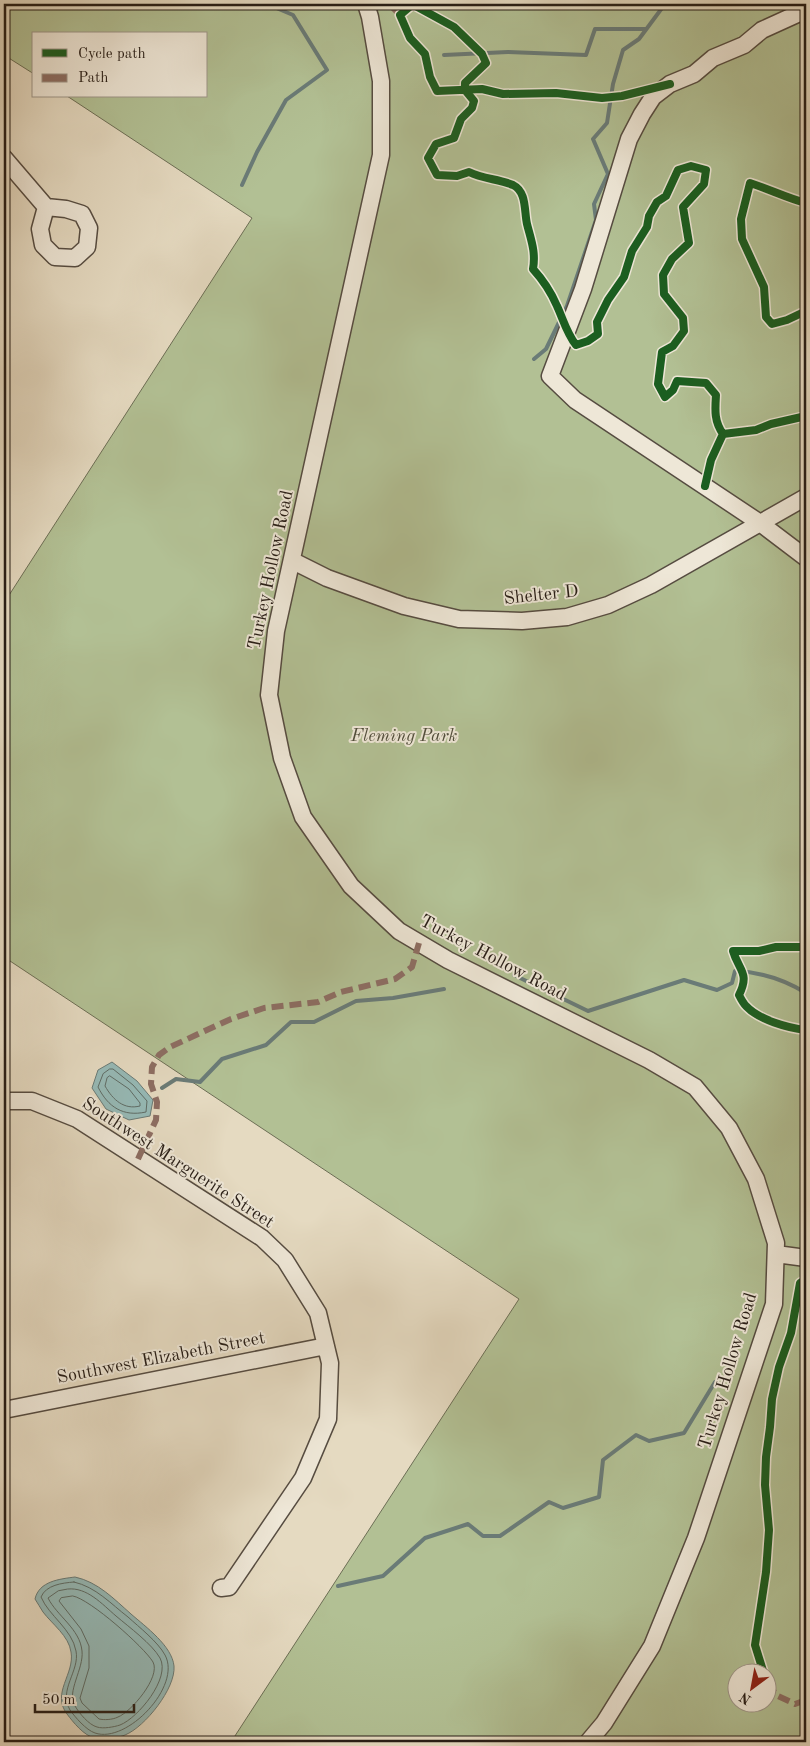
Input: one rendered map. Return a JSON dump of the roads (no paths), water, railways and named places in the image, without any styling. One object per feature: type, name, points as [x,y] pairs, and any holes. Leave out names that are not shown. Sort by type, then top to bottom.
[{"type":"street","name":"Turkey Hollow Road","points":[[366,4],[381,81],[382,155],[276,631],[269,695],[282,758],[303,816],[351,886],[399,931],[448,960],[650,1060],[694,1087],[729,1128],[756,1179],[776,1243],[774,1304],[696,1538],[652,1646],[604,1723],[588,1742]]},
{"type":"street","points":[[806,10],[762,30],[744,45],[713,58],[694,74],[670,84],[653,97],[629,140],[583,289],[550,376],[575,400],[760,523],[806,558]]},
{"type":"street","points":[[4,158],[46,207]]},
{"type":"street","name":"Shelter D","points":[[293,561],[327,578],[404,606],[459,619],[522,621],[567,616],[608,605],[651,585],[806,497]]},
{"type":"street","name":"Southwest Marguerite Street","points":[[4,1101],[32,1101],[77,1119],[262,1238],[285,1260],[318,1313],[330,1363],[328,1419],[303,1478],[229,1587],[221,1588]]},
{"type":"street","points":[[776,1254],[806,1258]]},
{"type":"street","name":"Southwest Elizabeth Street","points":[[4,1410],[326,1346]]},
{"type":"water","points":[[112,1062],[137,1081],[153,1100],[150,1116],[129,1120],[106,1109],[92,1088],[98,1070]]},
{"type":"water","points":[[75,1577],[98,1587],[151,1631],[169,1651],[174,1666],[170,1685],[158,1706],[133,1731],[115,1738],[98,1739],[91,1737],[83,1732],[67,1714],[61,1699],[70,1668],[70,1646],[64,1635],[43,1612],[35,1599],[37,1593],[45,1585],[57,1580]]},
{"type":"waterway","points":[[242,185],[257,152],[286,100],[327,70],[293,15],[267,4]]},
{"type":"waterway","points":[[534,359],[546,349],[567,306],[596,220],[594,204],[608,174],[593,139],[607,123],[613,84],[623,50],[639,39],[665,4]]},
{"type":"waterway","points":[[444,55],[508,52],[586,55],[595,29],[646,29]]},
{"type":"waterway","points":[[514,975],[588,1011],[684,980],[717,990],[732,983],[735,971],[754,973],[772,978],[790,984],[806,993]]},
{"type":"waterway","points":[[162,1088],[176,1079],[200,1082],[222,1059],[266,1045],[291,1022],[314,1022],[356,1001],[393,998],[444,989]]},
{"type":"waterway","points":[[338,1586],[383,1576],[425,1538],[468,1524],[483,1536],[500,1536],[549,1502],[563,1508],[599,1497],[603,1460],[636,1435],[649,1441],[684,1433],[715,1382]]},
{"type":"park label","name":"Fleming Park","points":[[404,736]]}]
